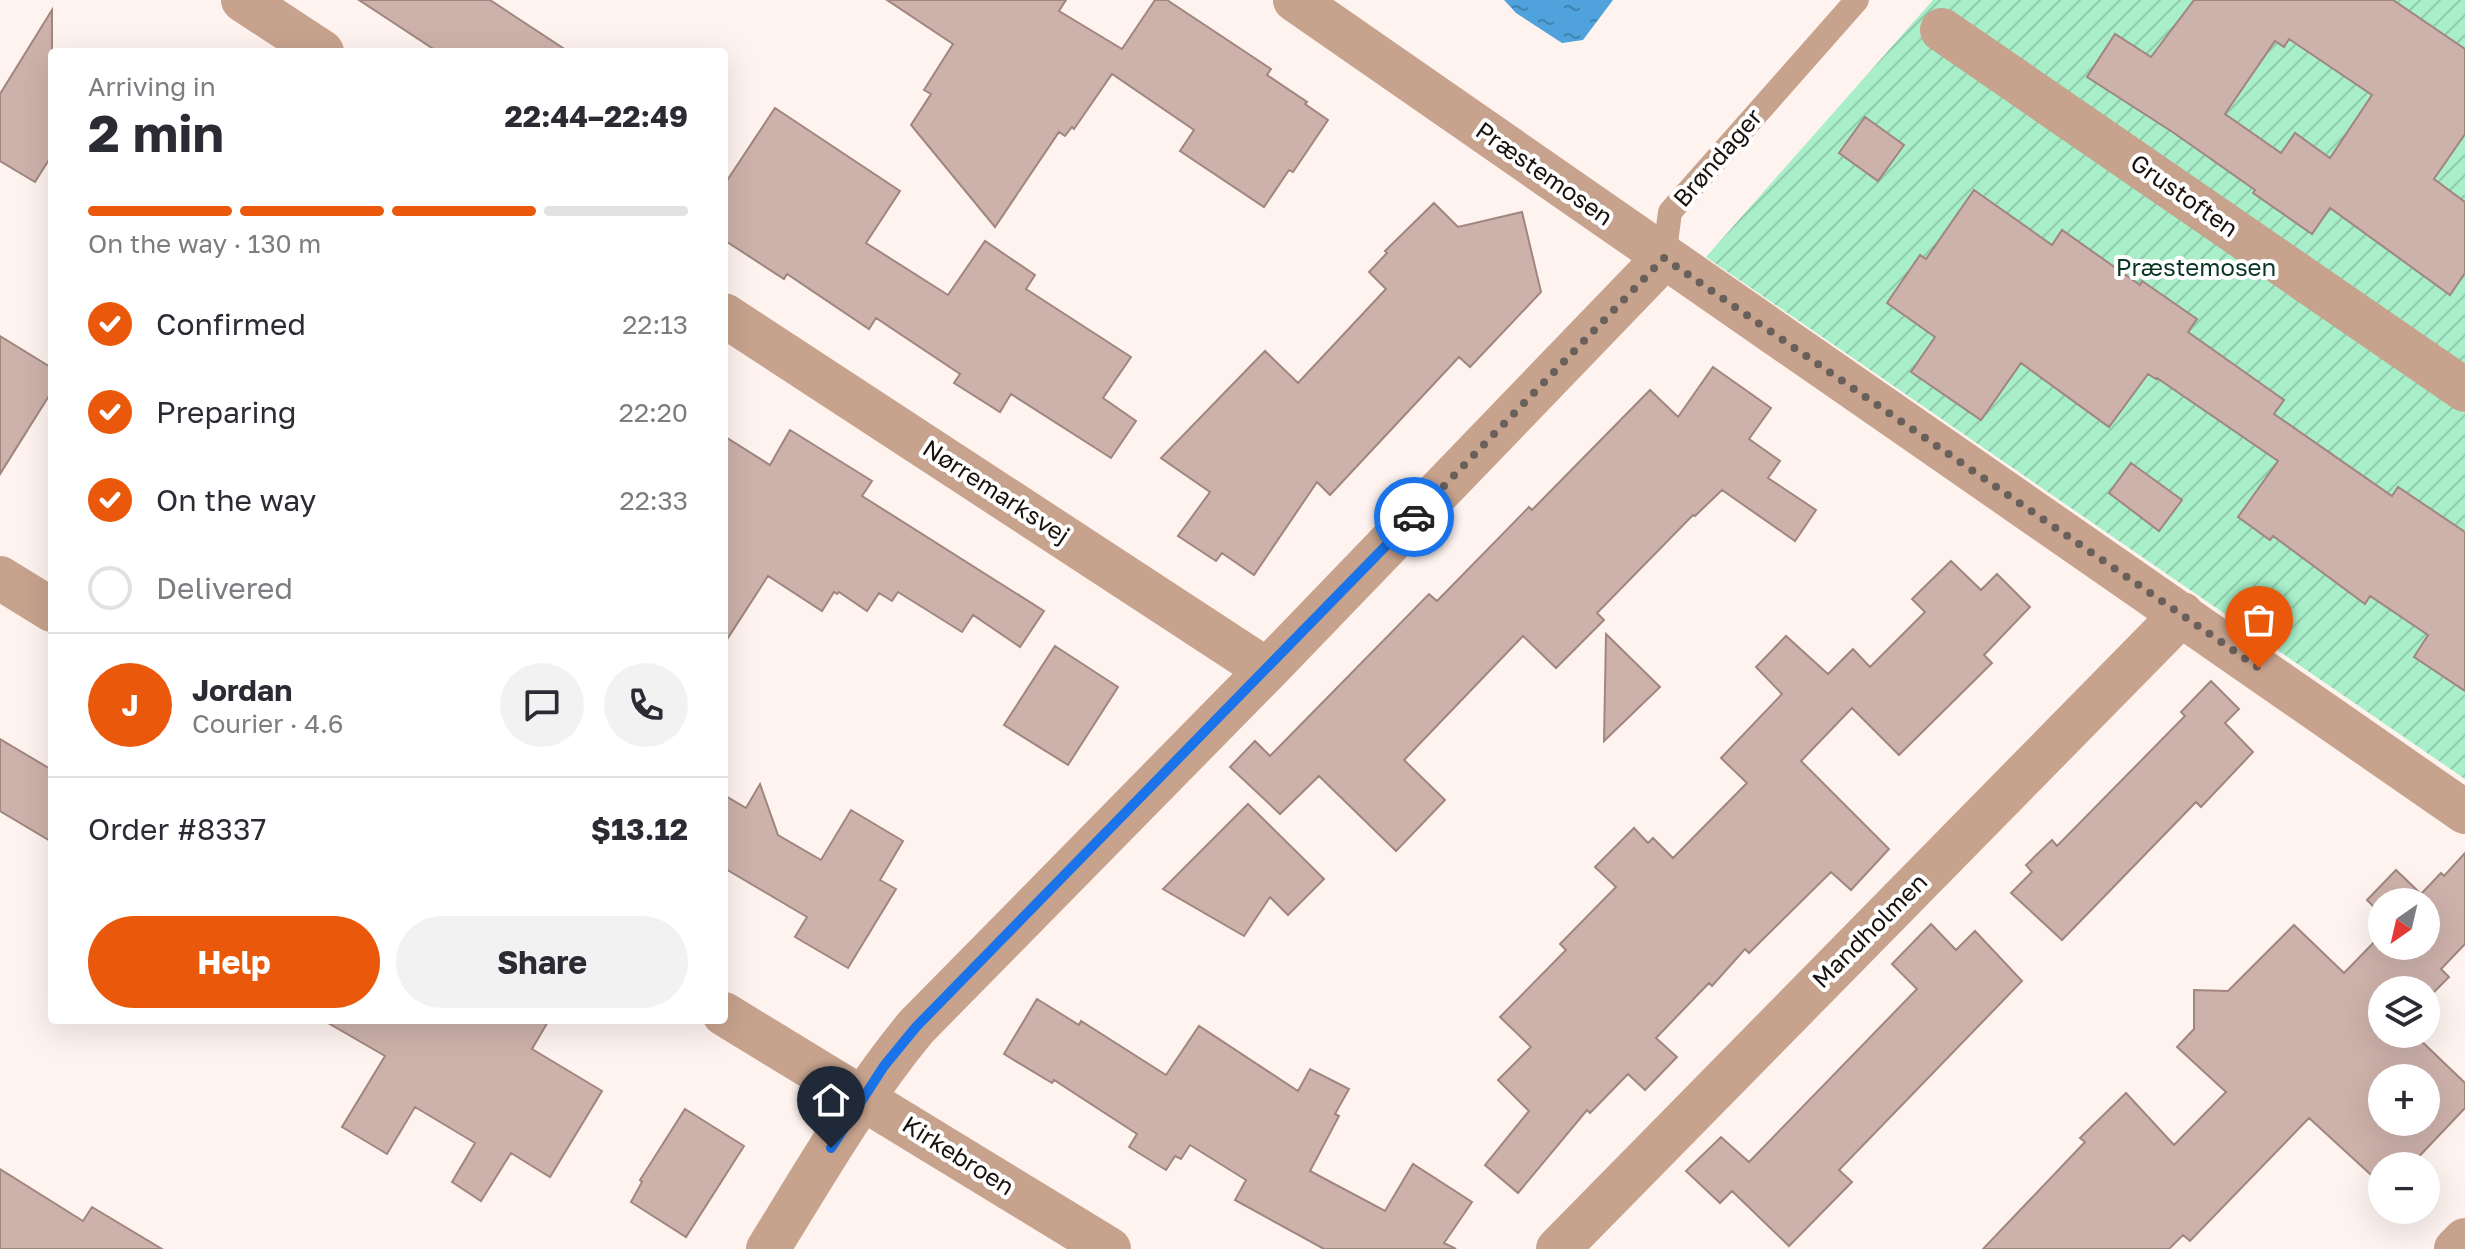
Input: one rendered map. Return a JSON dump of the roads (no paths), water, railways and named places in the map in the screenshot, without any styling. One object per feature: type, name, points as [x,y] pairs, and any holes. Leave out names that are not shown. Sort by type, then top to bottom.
[{"type":"street","points":[[243,0],[316,48]]},
{"type":"street","name":"Præstemosen","points":[[1295,0],[2465,812]]},
{"type":"street","name":"Grustoften","points":[[1942,30],[2465,390]]},
{"type":"street","points":[[768,1249],[863,1097],[916,1027],[1267,670],[1664,258]]},
{"type":"street","name":"Nørremarksvej","points":[[728,318],[1267,670]]},
{"type":"street","points":[[0,578],[48,608]]},
{"type":"street","name":"Mandholmen","points":[[1558,1249],[2182,614]]},
{"type":"street","name":"Kirkebroen","points":[[728,1016],[1109,1249]]},
{"type":"street","points":[[2456,1249],[2465,1240]]},
{"type":"lane","name":"Brøndager","points":[[1664,258],[1670,212],[1857,0]]},
{"type":"water","points":[[1504,0],[1613,0],[1583,40],[1562,43],[1516,13]]}]
